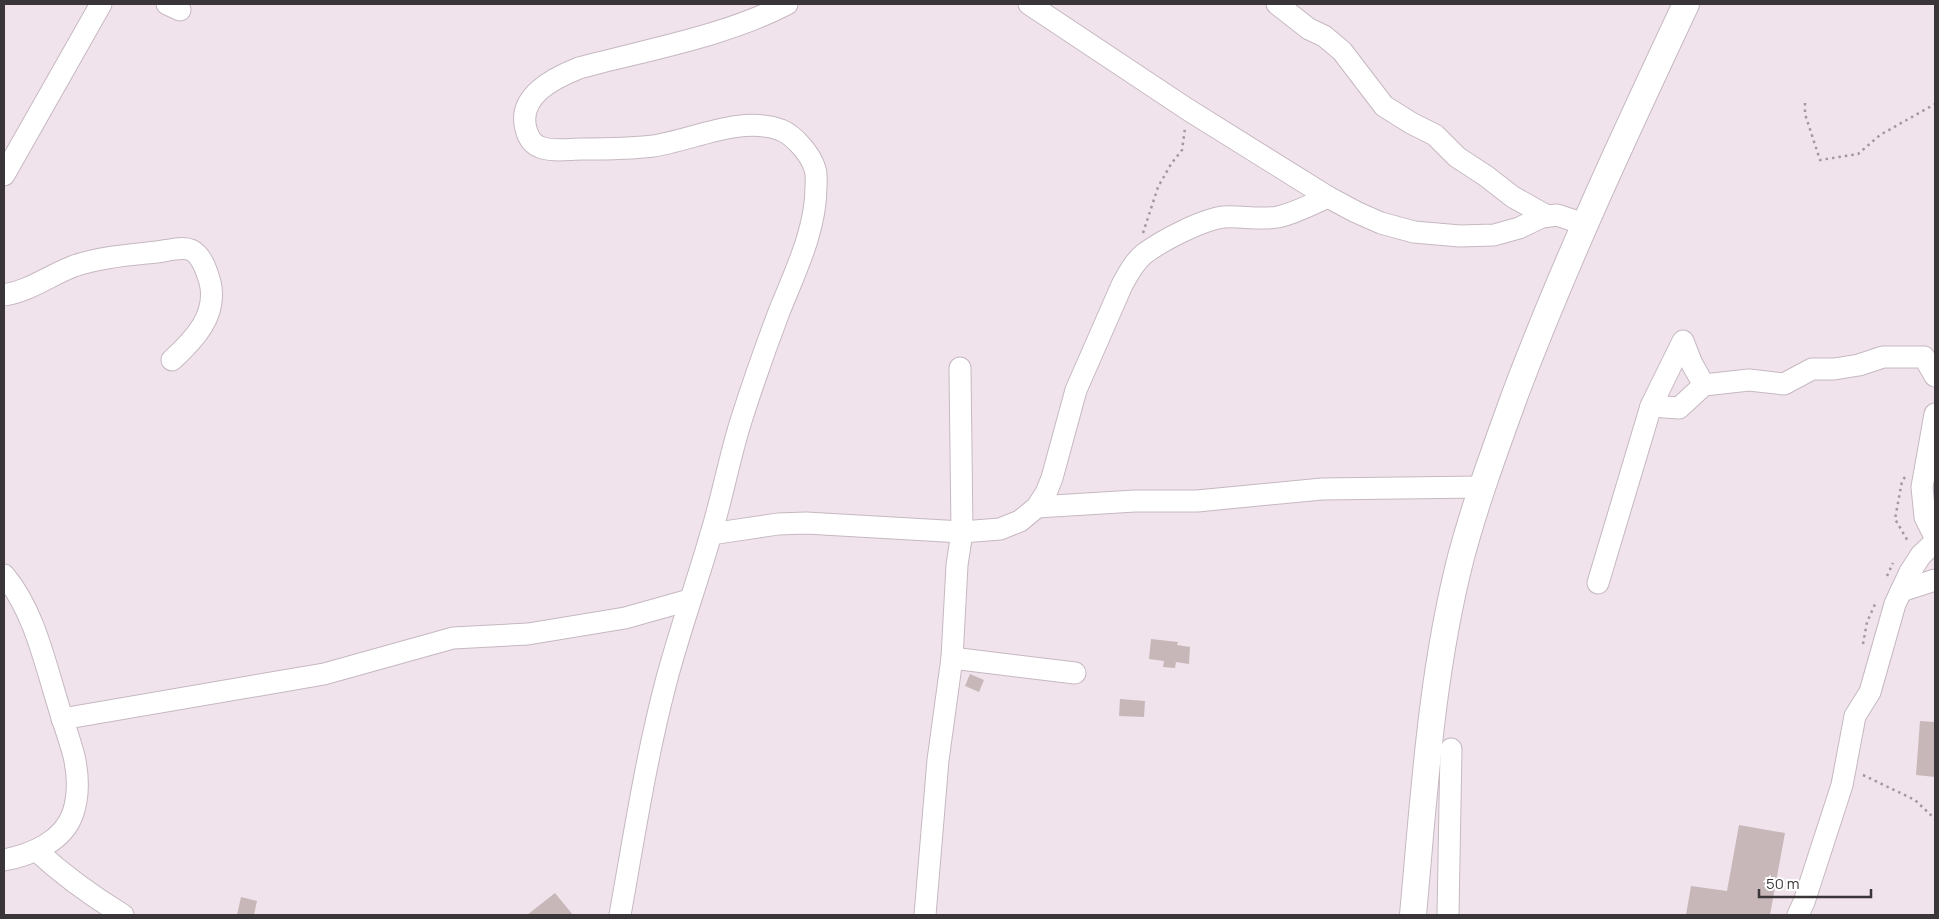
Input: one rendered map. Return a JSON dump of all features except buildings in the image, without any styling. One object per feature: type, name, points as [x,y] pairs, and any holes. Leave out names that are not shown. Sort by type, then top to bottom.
[{"type":"main road","points":[[1413,915],[1432,714],[1444,638],[1461,559],[1481,487],[1544,317],[1584,224],[1686,4]]},
{"type":"street","points":[[4,175],[100,4]]},
{"type":"street","points":[[620,915],[650,747],[666,683],[689,600],[711,534],[738,429],[758,366],[803,251],[816,206],[816,170],[803,147],[783,131],[758,125],[732,126],[654,146],[619,150],[539,147],[529,139],[525,124],[527,110],[535,93],[547,82],[561,75],[579,68],[721,31],[750,21],[788,4]]},
{"type":"street","points":[[1029,4],[1186,109],[1328,197],[1381,224],[1414,232],[1460,236],[1494,235],[1519,228],[1542,217],[1557,215],[1584,224]]},
{"type":"street","points":[[1277,4],[1309,29],[1324,36],[1342,51],[1384,106],[1410,123],[1435,135],[1457,157],[1514,197],[1548,216]]},
{"type":"street","points":[[711,534],[778,524],[806,523],[962,532],[1000,529],[1020,521],[1037,507],[1046,493],[1080,381],[1122,285],[1130,269],[1143,254],[1192,226],[1210,220],[1224,217],[1278,217],[1299,211],[1328,197]]},
{"type":"street","points":[[4,295],[24,290],[72,267],[88,262],[156,252],[190,250],[203,263],[212,298],[205,320],[194,340],[172,360]]},
{"type":"street","points":[[1598,583],[1651,406],[1683,341],[1692,364],[1704,385]]},
{"type":"street","points":[[1651,406],[1679,408],[1704,385],[1748,380],[1784,384],[1812,369],[1834,369],[1859,365],[1883,357],[1924,357],[1935,376]]},
{"type":"street","points":[[924,915],[938,760],[952,658],[957,565],[962,532],[960,368]]},
{"type":"street","points":[[1935,414],[1922,488],[1925,517],[1935,537]]},
{"type":"street","points":[[1037,507],[1135,501],[1197,502],[1322,489],[1481,487]]},
{"type":"street","points":[[1798,915],[1804,902],[1842,785],[1855,716],[1870,692],[1892,586],[1910,572],[1921,554],[1935,542]]},
{"type":"street","points":[[4,575],[13,586],[28,614],[74,757],[77,790],[73,814],[61,832],[37,851],[4,860]]},
{"type":"street","points":[[1892,586],[1935,580]]},
{"type":"street","points":[[62,719],[324,674],[453,638],[528,634],[625,618],[689,600]]},
{"type":"street","points":[[952,658],[1075,673]]},
{"type":"street","points":[[1448,915],[1451,750]]},
{"type":"street","points":[[37,851],[62,874],[123,915]]},
{"type":"path","points":[[1805,103],[1805,114],[1820,160],[1858,154],[1880,135],[1935,104]]},
{"type":"path","points":[[1143,254],[1142,234],[1158,187],[1171,164],[1182,150],[1186,109]]},
{"type":"path","points":[[1903,550],[1909,542],[1895,519],[1902,481],[1906,475]]},
{"type":"path","points":[[1892,586],[1891,566],[1897,558]]},
{"type":"path","points":[[1863,650],[1867,622],[1877,598]]},
{"type":"path","points":[[1845,766],[1915,800],[1935,819]]}]
